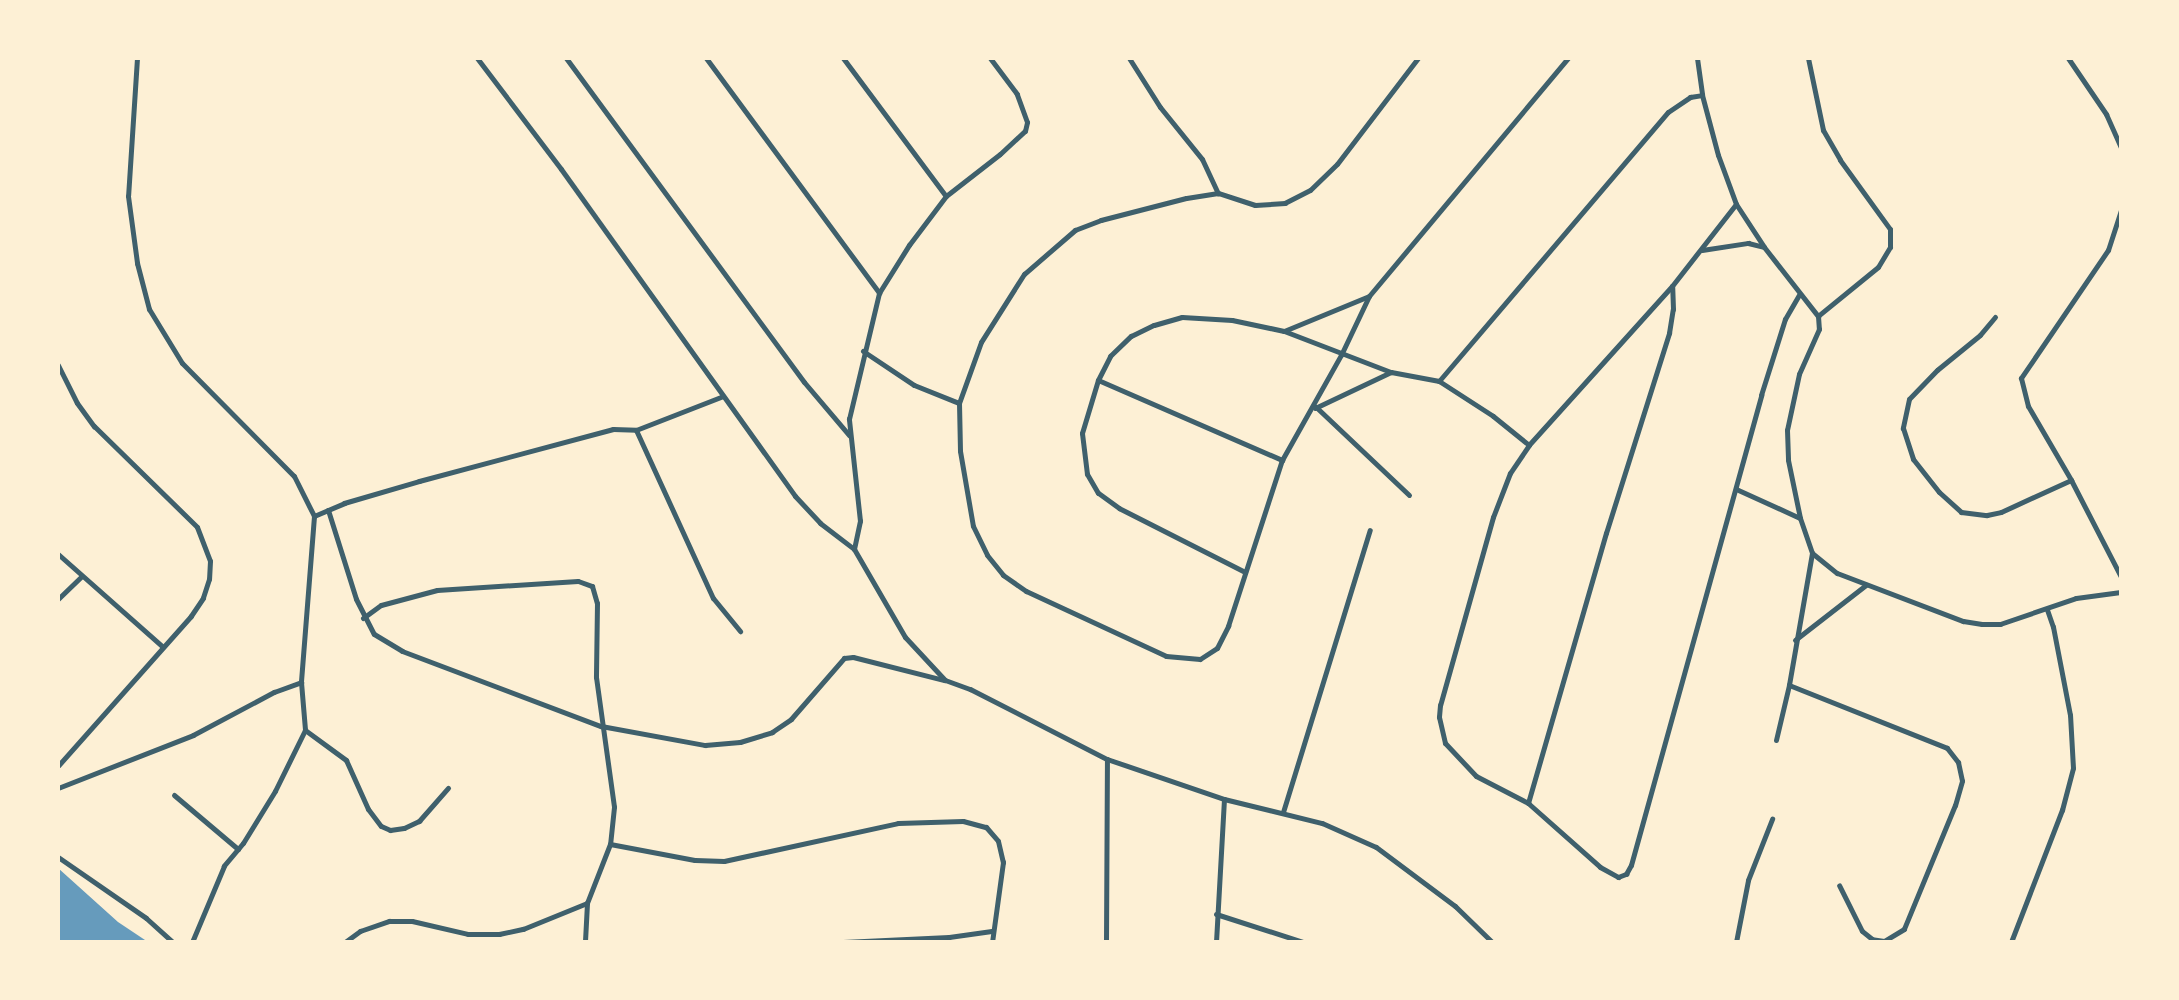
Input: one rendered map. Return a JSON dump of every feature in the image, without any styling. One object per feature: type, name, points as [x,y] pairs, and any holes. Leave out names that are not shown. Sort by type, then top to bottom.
[{"type":"street","points":[[137,58],[128,196],[137,263],[149,310],[182,363],[295,476],[314,516],[301,682],[305,730],[275,791],[224,866],[192,942]]},
{"type":"street","points":[[477,58],[795,496],[820,523],[854,549],[897,626],[916,652],[946,680]]},
{"type":"street","points":[[566,58],[804,382],[849,435]]},
{"type":"street","points":[[706,58],[879,293]]},
{"type":"street","points":[[843,58],[946,196]]},
{"type":"street","points":[[854,549],[860,520],[854,455],[849,435],[852,401],[879,293],[909,245],[946,196],[1025,131],[1024,110],[990,58]]},
{"type":"street","points":[[1129,58],[1160,107],[1202,159],[1218,194]]},
{"type":"street","points":[[1418,58],[1337,164],[1310,190],[1285,203],[1255,205],[1218,194],[1186,198],[1101,220],[1075,230],[1024,274],[981,342],[959,403],[960,451],[973,526],[987,555],[1003,575],[1026,591],[1110,633],[1166,656],[1200,659],[1217,648],[1224,637],[1282,460],[1306,413],[1341,355],[1369,296],[1568,58]]},
{"type":"street","points":[[1697,58],[1702,95],[1718,155],[1736,204],[1799,295],[1818,316],[1819,329],[1799,374],[1787,430],[1788,460],[1800,518],[1812,553],[1789,685],[1776,740]]},
{"type":"street","points":[[1808,58],[1823,130],[1840,160],[1890,229],[1891,247],[1878,267],[1818,316]]},
{"type":"street","points":[[2068,58],[2106,114],[2121,148]]},
{"type":"street","points":[[1439,381],[1668,112],[1690,97],[1702,95]]},
{"type":"street","points":[[1736,204],[1672,286],[1529,445],[1503,486],[1438,717],[1445,743],[1476,776],[1528,803],[1611,875],[1618,877],[1626,874],[1639,838],[1781,331],[1799,295]]},
{"type":"street","points":[[2121,210],[2108,250],[2021,378],[2028,406],[2071,480],[2121,577]]},
{"type":"street","points":[[1702,250],[1723,244],[1748,243],[1764,247]]},
{"type":"street","points":[[1528,803],[1606,533],[1669,333],[1673,309],[1672,286]]},
{"type":"street","points":[[1284,331],[1369,296]]},
{"type":"street","points":[[1245,572],[1119,508],[1098,493],[1085,466],[1082,433],[1098,380],[1110,356],[1131,336],[1154,325],[1182,317],[1232,320],[1284,331],[1391,372],[1439,381],[1493,416],[1529,445]]},
{"type":"street","points":[[1995,317],[1980,335],[1937,370],[1909,399],[1903,428],[1913,459],[1939,492],[1961,512],[1987,515],[2001,512],[2071,480]]},
{"type":"street","points":[[863,351],[914,385],[959,403]]},
{"type":"street","points":[[58,365],[77,403],[94,426],[197,527],[210,561],[209,579],[203,598],[163,648],[58,766]]},
{"type":"street","points":[[1306,413],[1391,372]]},
{"type":"street","points":[[1098,380],[1282,460]]},
{"type":"street","points":[[314,516],[419,481],[613,429],[636,430],[723,397]]},
{"type":"street","points":[[1316,407],[1409,495]]},
{"type":"street","points":[[636,430],[713,598],[740,631]]},
{"type":"street","points":[[1736,489],[1800,518]]},
{"type":"street","points":[[328,510],[363,618],[374,634],[402,651],[601,726],[705,745],[740,742],[772,732],[791,719],[844,658],[853,657],[946,680],[995,701],[1107,759],[1224,799],[1322,823],[1376,847],[1455,906],[1492,942]]},
{"type":"street","points":[[1283,812],[1370,530]]},
{"type":"street","points":[[1812,553],[1838,573],[1866,585],[1963,621],[1982,624],[2000,624],[2076,598],[2121,592]]},
{"type":"street","points":[[58,554],[163,648]]},
{"type":"street","points":[[58,599],[81,577]]},
{"type":"street","points":[[363,618],[382,605],[437,590],[587,582],[592,586],[597,603],[594,655],[601,726],[612,778],[610,844],[587,903],[585,942]]},
{"type":"street","points":[[1795,640],[1866,585]]},
{"type":"street","points":[[2011,942],[2062,810],[2073,768],[2070,715],[2053,626],[2047,610]]},
{"type":"street","points":[[58,788],[193,735],[274,692],[301,682]]},
{"type":"street","points":[[1789,685],[1947,747],[1958,762],[1962,781],[1955,806],[1903,929],[1884,941],[1872,939],[1861,930],[1839,885]]},
{"type":"street","points":[[305,730],[346,760],[369,809],[381,826],[390,830],[404,828],[419,821],[448,789]]},
{"type":"street","points":[[1106,942],[1107,759]]},
{"type":"street","points":[[174,795],[238,849]]},
{"type":"street","points":[[1216,942],[1224,799]]},
{"type":"street","points":[[1736,942],[1748,880],[1772,819]]},
{"type":"street","points":[[610,844],[695,860],[724,861],[898,823],[963,821],[986,827],[998,841],[1003,862],[992,942]]},
{"type":"street","points":[[58,857],[146,918],[173,942]]},
{"type":"street","points":[[345,942],[360,931],[389,921],[412,921],[468,934],[499,934],[523,929],[587,903]]},
{"type":"street","points":[[1216,914],[1303,942]]},
{"type":"street","points":[[843,942],[949,937],[992,931]]},
{"type":"water","points":[[58,868],[118,922],[148,942],[58,942]]}]
